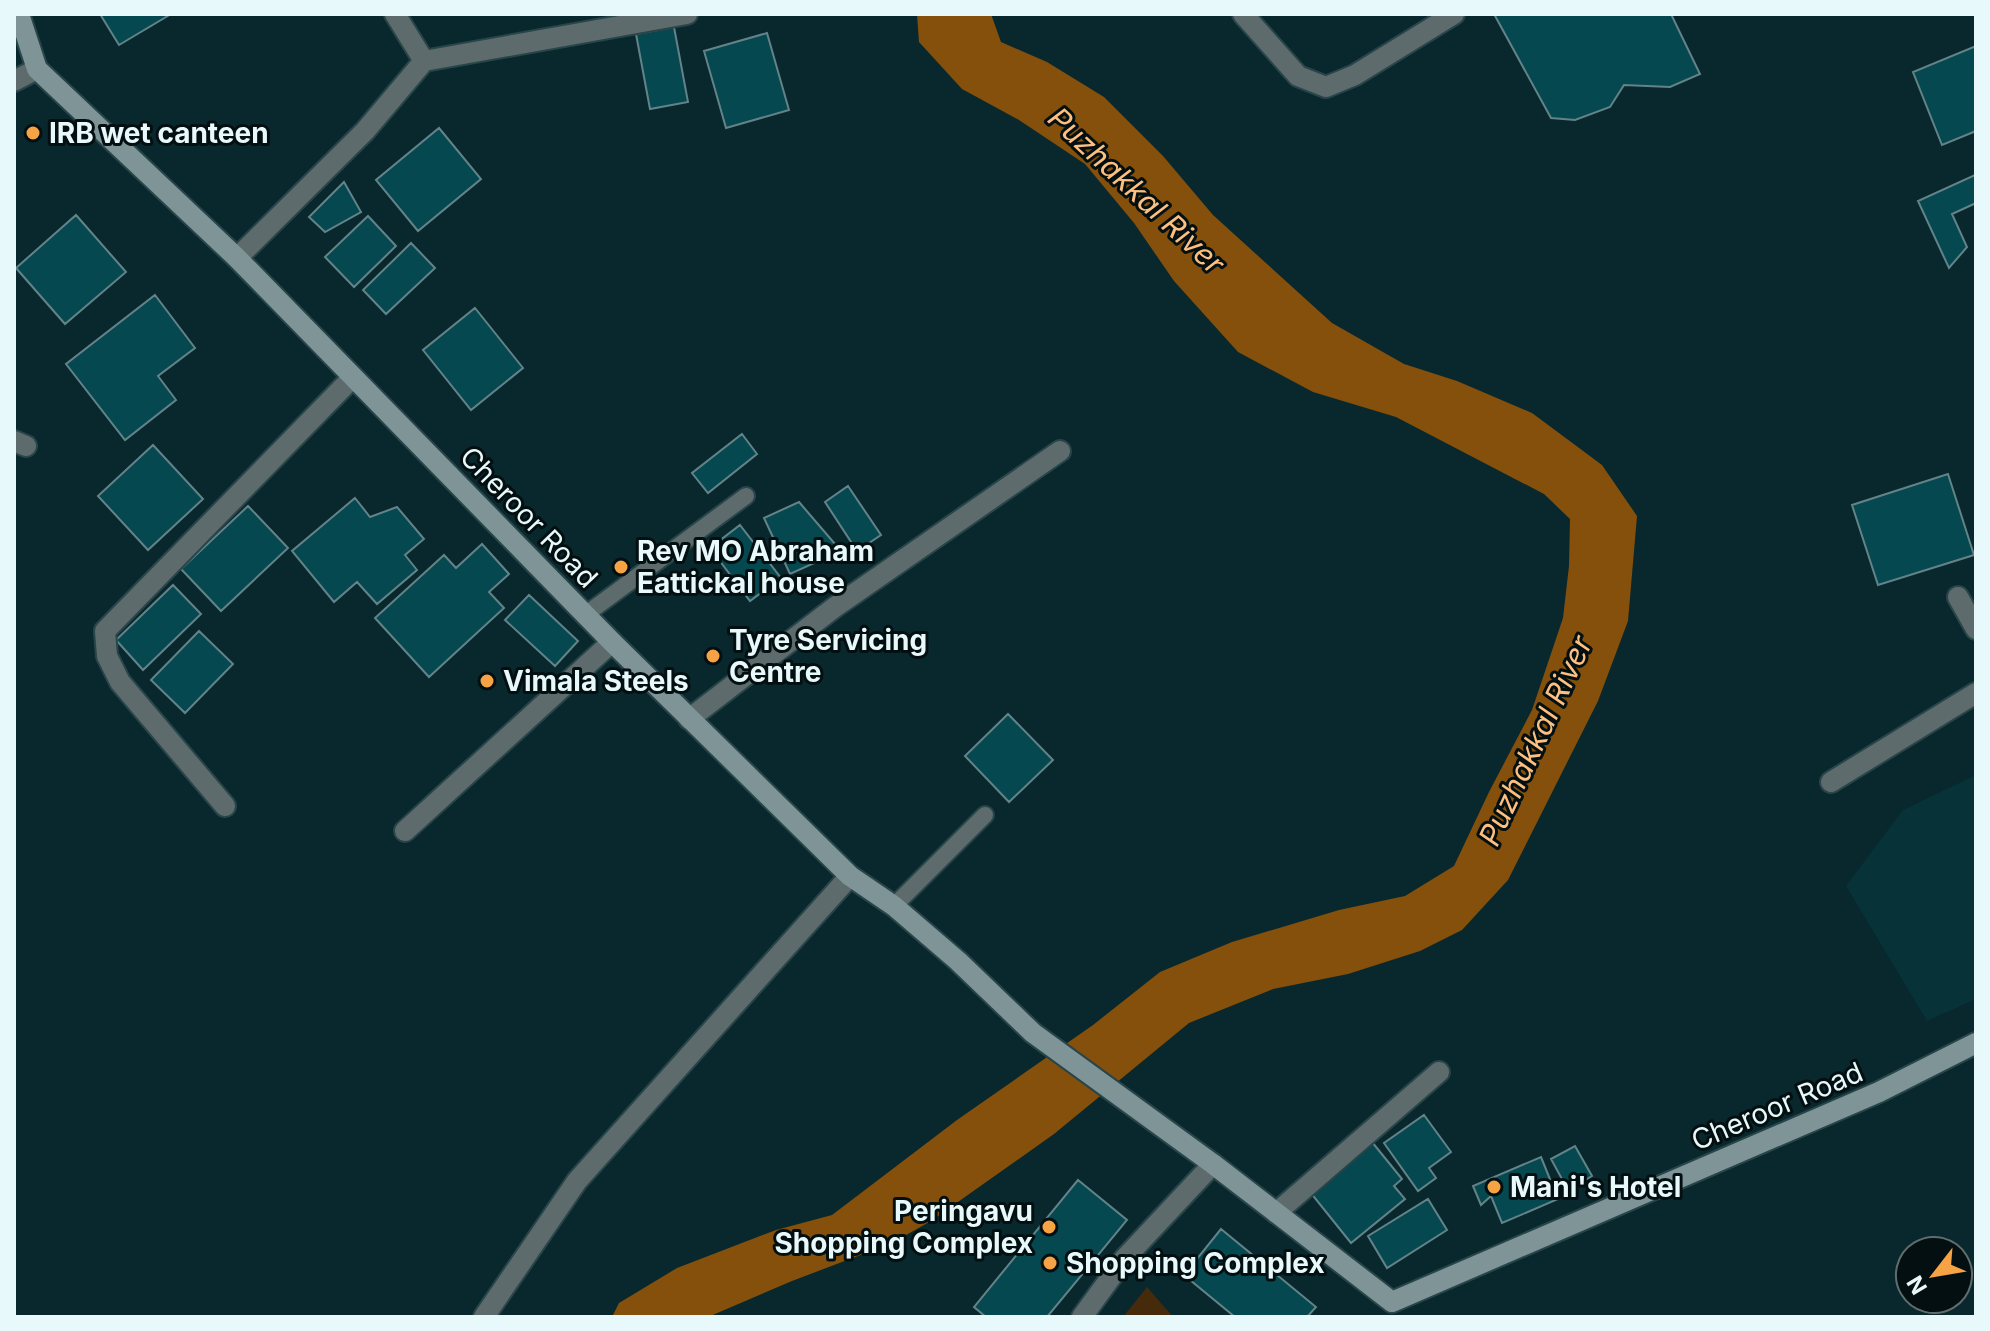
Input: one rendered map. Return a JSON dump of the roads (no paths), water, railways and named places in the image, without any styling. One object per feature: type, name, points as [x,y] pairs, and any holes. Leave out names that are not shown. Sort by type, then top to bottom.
[{"type":"main road","name":"Cheroor Road","points":[[19,14],[37,69],[237,258],[585,615],[850,876],[894,906],[958,961],[1033,1033],[1213,1164]]},
{"type":"main road","name":"Cheroor Road","points":[[1392,1302],[1879,1092],[1976,1043]]},
{"type":"main road","points":[[1213,1164],[1392,1302],[1407,1317]]},
{"type":"street","points":[[395,14],[424,61]]},
{"type":"street","points":[[237,258],[365,131],[424,61],[622,20],[687,14]]},
{"type":"street","points":[[1243,14],[1298,76],[1326,87],[1355,75],[1454,14]]},
{"type":"street","points":[[14,81],[37,69]]},
{"type":"street","points":[[225,806],[120,682],[107,656],[105,631],[353,377]]},
{"type":"street","points":[[689,719],[835,607],[1060,451]]},
{"type":"street","points":[[1958,597],[1976,629]]},
{"type":"street","points":[[405,831],[612,642]]},
{"type":"street","points":[[1831,782],[1976,693]]},
{"type":"street","points":[[484,1317],[577,1181],[850,876]]},
{"type":"street","points":[[1276,1213],[1439,1072]]},
{"type":"street","points":[[1082,1317],[1125,1258],[1213,1164]]},
{"type":"lane","points":[[585,615],[746,496]]},
{"type":"lane","points":[[894,906],[985,815]]},
{"type":"water","name":"Puzhakkal River","points":[[917,14],[991,14],[1001,42],[1047,62],[1104,97],[1163,156],[1213,215],[1332,323],[1404,364],[1457,381],[1532,413],[1602,465],[1637,516],[1628,621],[1598,701],[1508,880],[1462,930],[1420,951],[1348,974],[1273,989],[1189,1023],[1054,1134],[931,1221],[892,1243],[708,1317],[612,1317],[619,1303],[677,1268],[776,1230],[832,1215],[957,1120],[1093,1025],[1160,972],[1232,942],[1339,910],[1405,896],[1454,866],[1532,710],[1563,618],[1570,519],[1544,494],[1396,417],[1313,392],[1238,352],[1174,281],[1134,223],[1085,164],[1019,120],[962,89],[919,42]]},
{"type":"place","name":"IRB wet canteen","points":[[33,133]]},
{"type":"place","name":"Rev MO Abraham Eattickal house","points":[[621,567]]},
{"type":"place","name":"Tyre Servicing Centre","points":[[713,656]]},
{"type":"place","name":"Vimala Steels","points":[[487,681]]},
{"type":"place","name":"Mani's Hotel","points":[[1494,1187]]},
{"type":"place","name":"Peringavu Shopping Complex","points":[[1049,1227]]},
{"type":"place","name":"Shopping Complex","points":[[1050,1263]]}]
